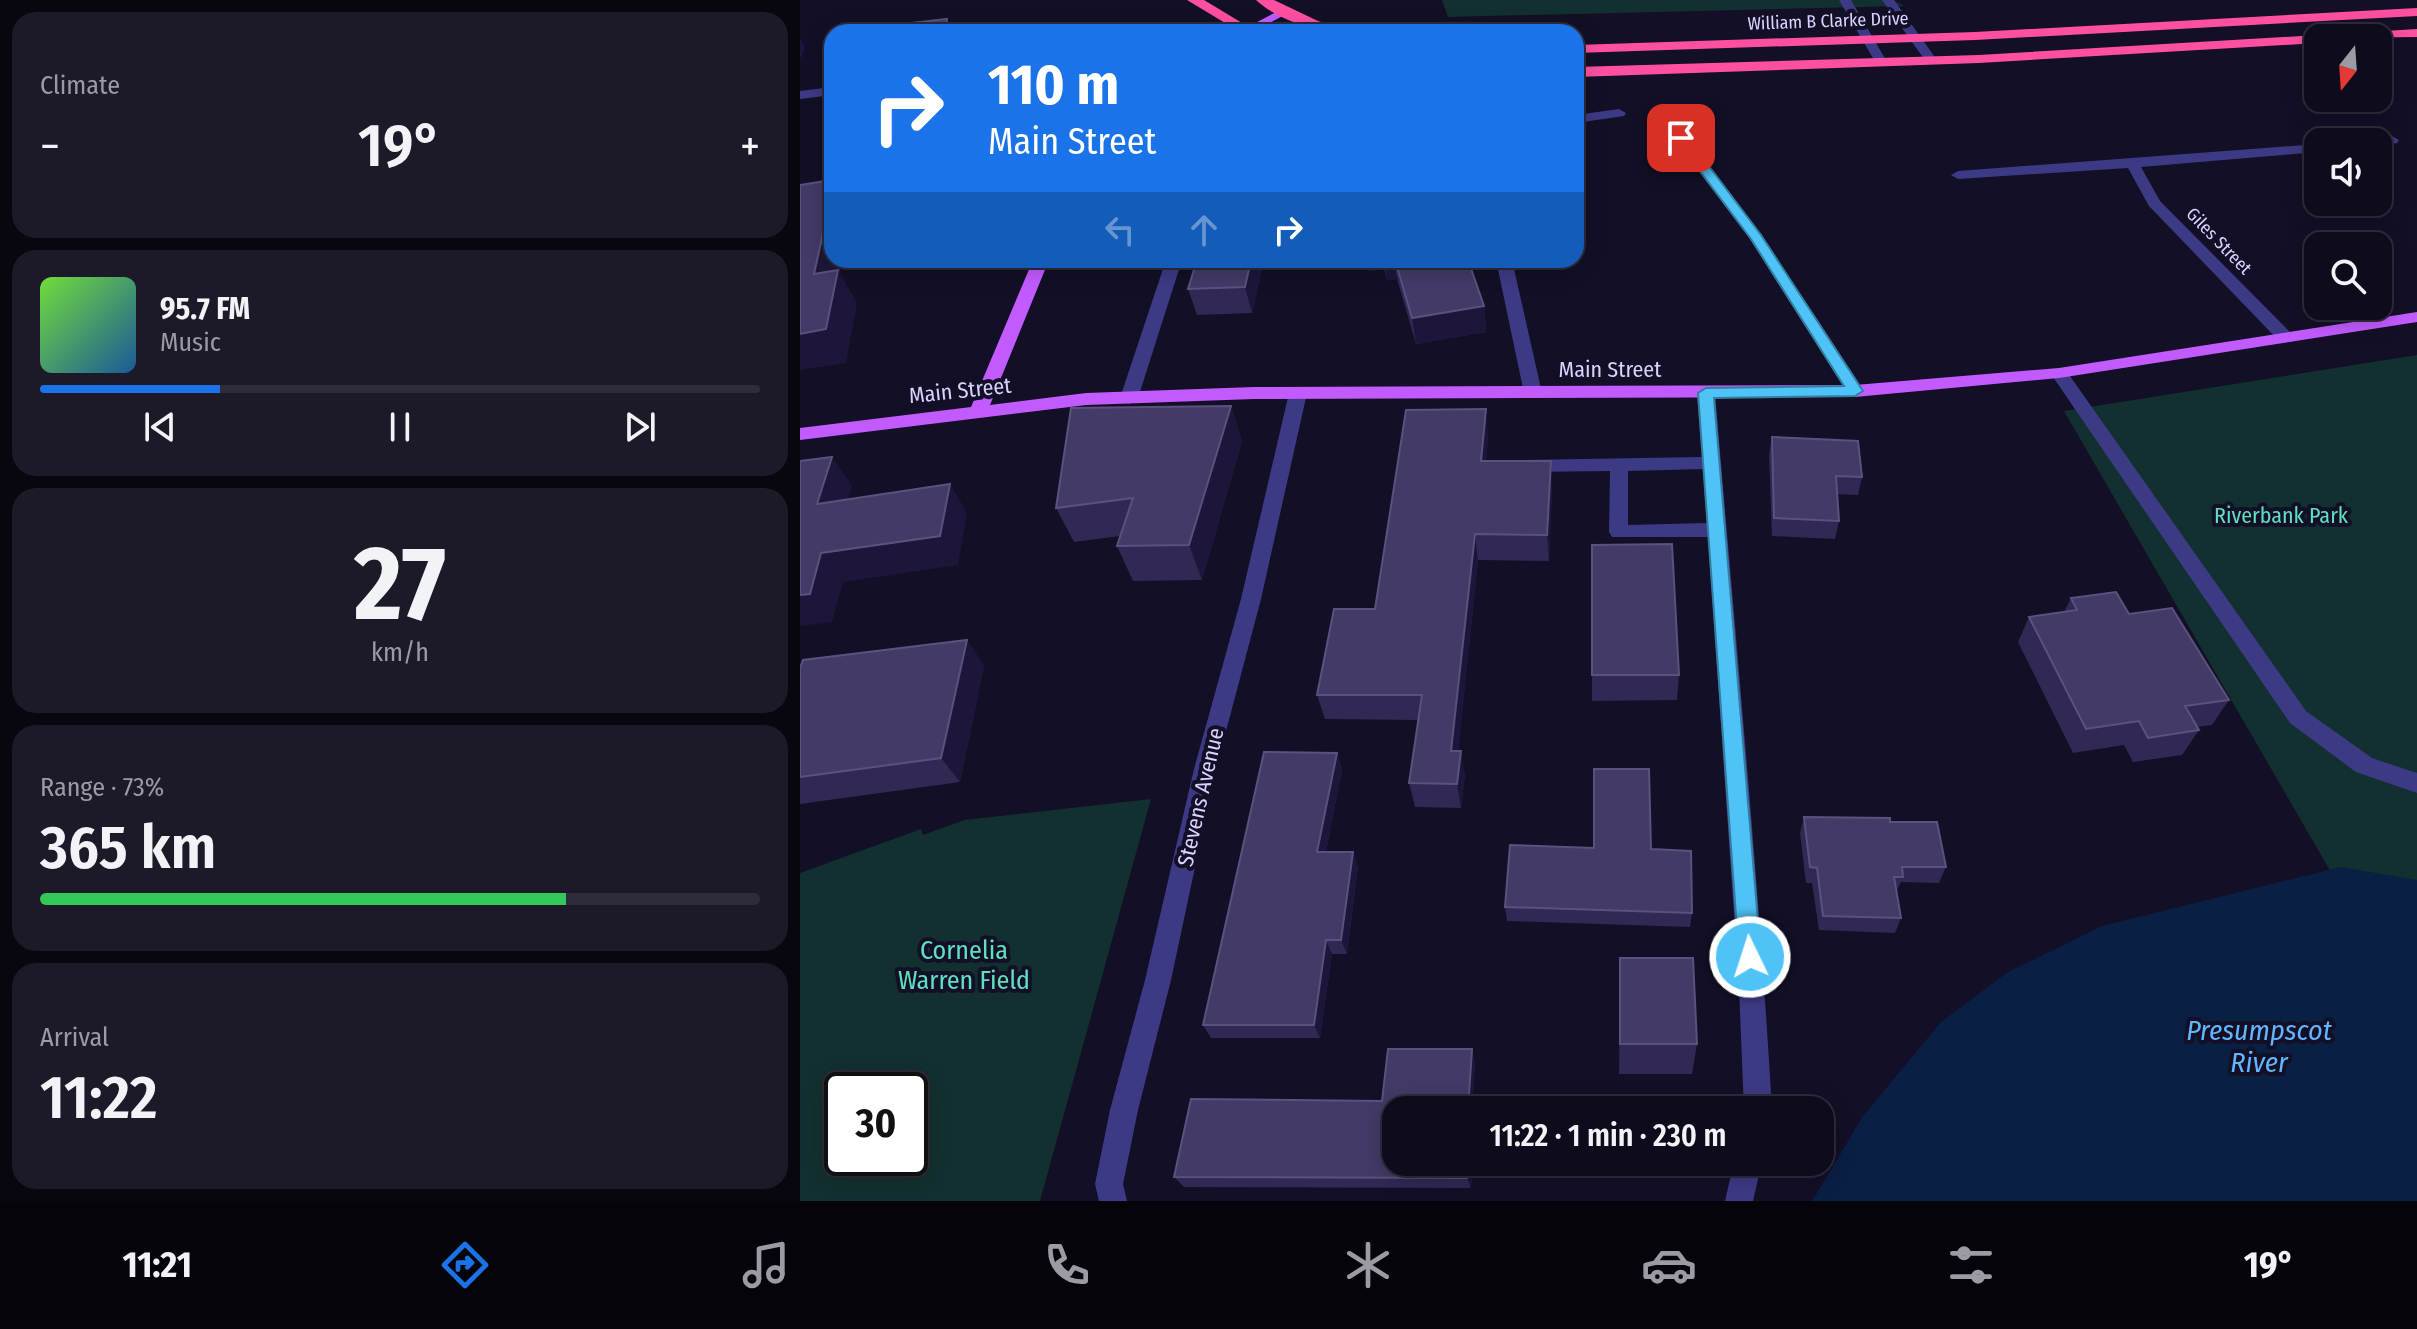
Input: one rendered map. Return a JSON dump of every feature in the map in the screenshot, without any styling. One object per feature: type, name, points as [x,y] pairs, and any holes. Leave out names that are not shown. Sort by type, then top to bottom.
[{"type":"highway","points":[[1194,0],[1234,24]]},
{"type":"highway","points":[[1263,0],[1284,12],[1321,24]]},
{"type":"highway","name":"William B Clarke Drive","points":[[1584,49],[1918,38],[2417,12]]},
{"type":"highway","points":[[2392,35],[2417,33]]},
{"type":"highway","name":"William B Clarke Drive","points":[[1584,72],[1931,60],[2304,40]]},
{"type":"main road","points":[[1262,24],[1284,12]]},
{"type":"main road","points":[[978,412],[1038,268]]},
{"type":"main road","name":"Main Street","points":[[800,434],[1086,399],[1298,393],[1855,391],[2059,373],[2417,317]]},
{"type":"street","points":[[1845,0],[1881,62]]},
{"type":"street","points":[[1888,0],[1931,60]]},
{"type":"street","points":[[800,95],[824,92]]},
{"type":"street","points":[[1584,118],[1619,113]]},
{"type":"street","points":[[1681,138],[1756,237],[1855,391]]},
{"type":"street","points":[[1958,175],[2304,149]]},
{"type":"street","name":"Giles Street","points":[[2132,164],[2154,203],[2286,338]]},
{"type":"street","points":[[1129,398],[1171,268]]},
{"type":"street","points":[[1506,268],[1533,393]]},
{"type":"street","points":[[2059,373],[2298,717],[2364,765],[2417,783]]},
{"type":"street","name":"Stevens Avenue","points":[[1113,1201],[1109,1184],[1124,1110],[1158,980],[1205,769],[1251,599],[1298,393]]},
{"type":"street","points":[[1706,393],[1751,972],[1757,1096]]},
{"type":"street","points":[[1512,467],[1712,463]]},
{"type":"street","points":[[1619,465],[1619,532],[1718,530]]},
{"type":"street","points":[[1739,1201],[1745,1176]]},
{"type":"green space","points":[[1442,0],[1893,0],[1904,6],[1448,17]]},
{"type":"green space","name":"Riverbank Park","points":[[2417,355],[2417,913],[2354,912],[2064,411]]},
{"type":"green space","name":"Cornelia Warren Field","points":[[1151,799],[1040,1201],[800,1201],[800,873],[921,829],[923,835],[964,820]]},
{"type":"water","name":"Presumpscot River","points":[[2341,867],[2417,880],[2417,1201],[1812,1201],[1827,1176],[1834,1176],[1834,1164],[1863,1116],[1941,1022],[2008,972],[2102,926]]},
{"type":"building","points":[[947,19],[946,24],[904,24]]},
{"type":"building","points":[[824,181],[824,228],[814,274],[838,270],[826,329],[800,334],[800,185]]},
{"type":"building","points":[[1195,268],[1249,268],[1245,287],[1188,289]]},
{"type":"building","points":[[1397,268],[1471,268],[1484,306],[1412,318]]},
{"type":"building","points":[[1231,406],[1189,545],[1117,546],[1133,498],[1056,508],[1071,408]]},
{"type":"building","points":[[1486,409],[1481,461],[1551,461],[1547,535],[1475,534],[1451,751],[1461,751],[1457,784],[1409,783],[1422,695],[1317,695],[1334,609],[1375,609],[1406,410]]},
{"type":"building","points":[[1772,437],[1858,441],[1862,477],[1836,476],[1839,521],[1774,518]]},
{"type":"building","points":[[832,457],[817,504],[950,484],[940,536],[821,553],[810,594],[800,595],[800,461]]},
{"type":"building","points":[[1672,544],[1679,675],[1592,675],[1592,545]]},
{"type":"building","points":[[2116,592],[2129,614],[2172,608],[2229,700],[2185,706],[2199,730],[2148,738],[2139,721],[2086,729],[2029,617],[2077,610],[2071,598]]},
{"type":"building","points":[[967,640],[941,758],[800,777],[800,668],[803,660]]},
{"type":"building","points":[[1264,752],[1337,753],[1317,852],[1353,852],[1341,940],[1326,940],[1314,1025],[1203,1025]]},
{"type":"building","points":[[1594,769],[1649,769],[1651,849],[1691,851],[1692,913],[1505,907],[1510,845],[1594,848]]},
{"type":"building","points":[[1804,817],[1937,822],[1946,867],[1902,867],[1903,877],[1894,877],[1901,918],[1823,916],[1817,868],[1810,867]]},
{"type":"building","points":[[1620,958],[1693,958],[1697,1044],[1620,1044]]},
{"type":"building","points":[[1388,1049],[1472,1049],[1469,1095],[1474,1096],[1383,1096]]},
{"type":"building","points":[[1191,1099],[1382,1101],[1382,1176],[1467,1178],[1174,1177]]},
{"type":"route","points":[[1681,138],[1756,237],[1855,391],[1706,393],[1750,957]]}]
